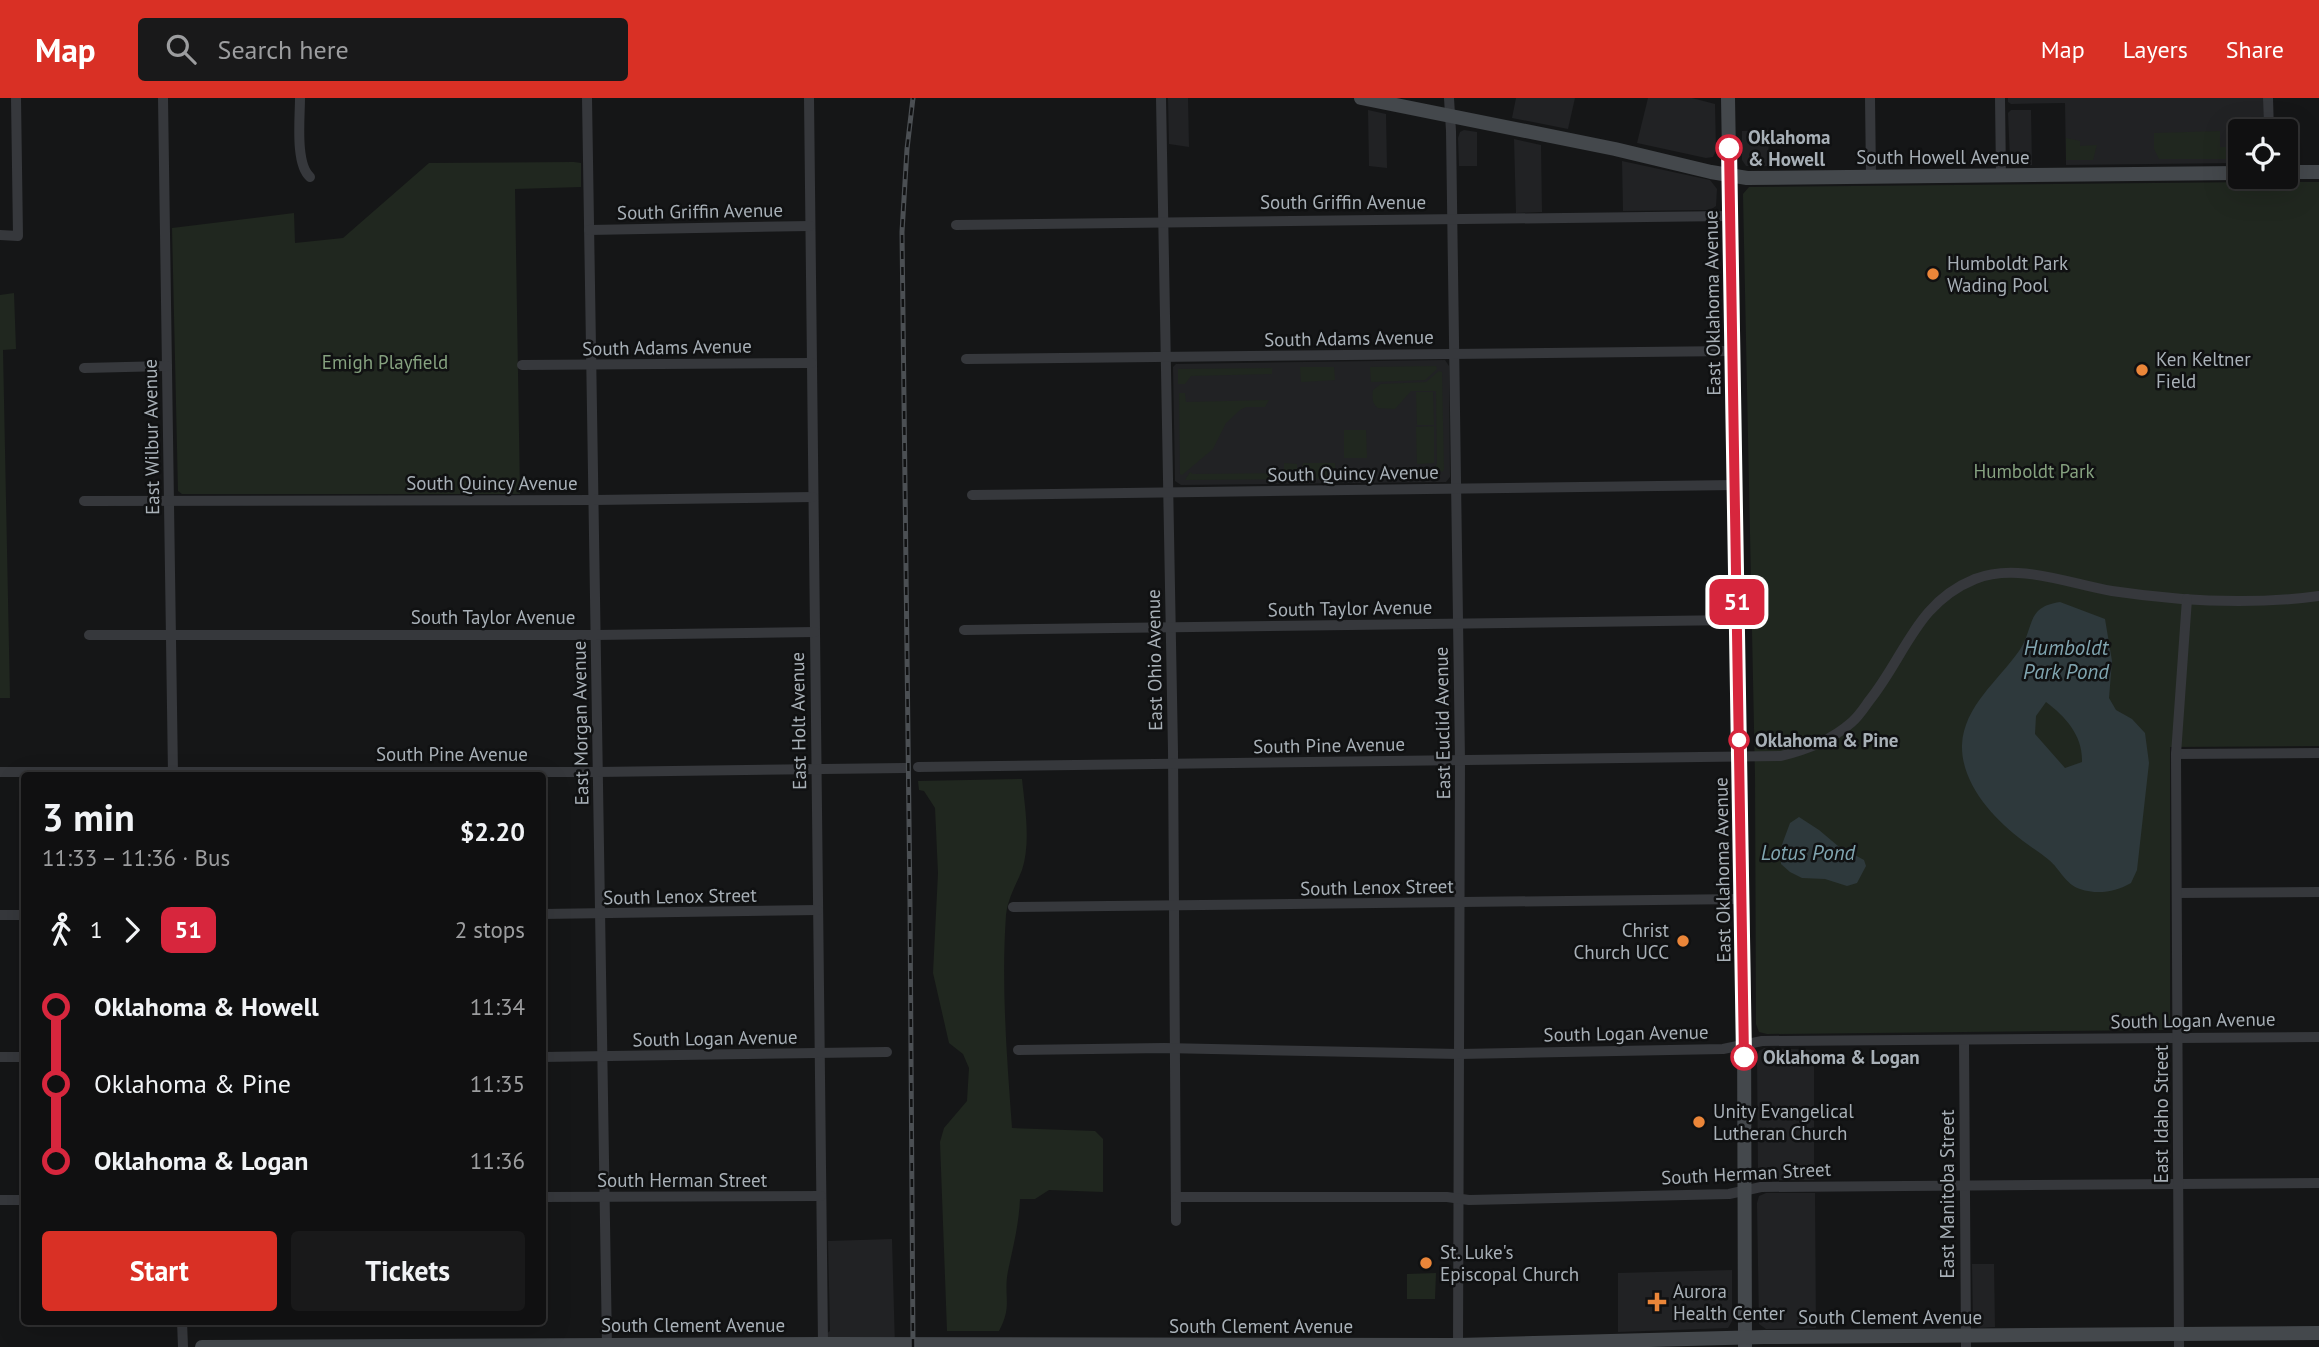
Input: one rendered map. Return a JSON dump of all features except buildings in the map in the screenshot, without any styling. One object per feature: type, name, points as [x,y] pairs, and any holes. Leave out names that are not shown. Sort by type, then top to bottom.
[{"type":"street","points":[[0,236],[18,236],[16,98]]},
{"type":"street","name":"East Wilbur Avenue","points":[[163,98],[173,772]]},
{"type":"street","points":[[300,98],[301,162],[304,172],[310,177]]},
{"type":"street","name":"East Morgan Avenue","points":[[587,98],[607,1346]]},
{"type":"street","name":"East Holt Avenue","points":[[809,98],[823,1344]]},
{"type":"street","name":"East Ohio Avenue","points":[[1161,98],[1173,764],[1176,1221]]},
{"type":"street","name":"South Howell Avenue","points":[[1361,98],[1747,178],[2228,173]]},
{"type":"street","name":"East Euclid Avenue","points":[[1449,98],[1460,760],[1458,1346]]},
{"type":"street","name":"East Oklahoma Avenue","points":[[1728,98],[1744,1044],[1745,1343]]},
{"type":"street","points":[[1870,98],[1871,176]]},
{"type":"street","points":[[2000,98],[2001,176]]},
{"type":"street","points":[[2268,98],[2269,119]]},
{"type":"street","points":[[2298,172],[2319,172]]},
{"type":"street","name":"South Griffin Avenue","points":[[956,225],[1730,216]]},
{"type":"street","name":"South Griffin Avenue","points":[[589,230],[810,226]]},
{"type":"street","name":"South Adams Avenue","points":[[966,359],[1732,351]]},
{"type":"street","name":"South Adams Avenue","points":[[522,365],[812,363]]},
{"type":"street","points":[[84,368],[167,366]]},
{"type":"street","name":"South Quincy Avenue","points":[[972,495],[1735,485]]},
{"type":"street","name":"South Quincy Avenue","points":[[84,500],[813,497]]},
{"type":"street","name":"South Pine Avenue","points":[[918,767],[1781,756],[1806,750],[1832,737],[1854,720],[1879,688],[1927,611],[1958,587],[1980,577],[1996,574],[2032,575],[2112,591],[2187,599],[2319,596]]},
{"type":"street","name":"East Idaho Street","points":[[2179,1340],[2176,754],[2187,599]]},
{"type":"street","name":"South Taylor Avenue","points":[[964,630],[1737,620]]},
{"type":"street","name":"South Taylor Avenue","points":[[89,635],[815,632]]},
{"type":"street","points":[[2176,754],[2319,753]]},
{"type":"street","name":"South Pine Avenue","points":[[546,772],[905,768]]},
{"type":"street","name":"South Pine Avenue","points":[[0,772],[21,772]]},
{"type":"street","points":[[2177,893],[2319,892]]},
{"type":"street","name":"South Lenox Street","points":[[1013,907],[1742,899]]},
{"type":"street","name":"South Lenox Street","points":[[546,914],[818,910]]},
{"type":"street","points":[[0,915],[21,915]]},
{"type":"street","name":"South Logan Avenue","points":[[1018,1050],[1175,1048],[1459,1054],[1723,1049],[1762,1041],[2319,1037]]},
{"type":"street","name":"East Manitoba Street","points":[[1964,1040],[1966,1341]]},
{"type":"street","name":"South Logan Avenue","points":[[546,1057],[887,1052]]},
{"type":"street","points":[[0,1057],[21,1057]]},
{"type":"street","name":"South Herman Street","points":[[1175,1197],[1458,1199],[1729,1194],[1761,1187],[2319,1183]]},
{"type":"street","name":"South Herman Street","points":[[546,1197],[821,1196]]},
{"type":"street","points":[[0,1200],[21,1200]]},
{"type":"street","points":[[182,1325],[183,1347]]},
{"type":"street","name":"South Clement Avenue","points":[[202,1347],[823,1344],[1458,1346],[2179,1340],[2319,1333]]},
{"type":"shaded area","points":[[1168,98],[1188,98],[1189,147],[1169,144]]},
{"type":"shaded area","points":[[1516,98],[1575,98],[1568,129],[1512,118]]},
{"type":"shaded area","points":[[1648,98],[1692,98],[1715,104],[1716,150],[1713,157],[1706,158],[1637,143]]},
{"type":"shaded area","points":[[2008,98],[2263,98],[2264,119],[2228,119],[2228,163],[2066,165],[2065,103],[2008,102]]},
{"type":"shaded area","points":[[1368,110],[1386,114],[1387,168],[1369,166]]},
{"type":"shaded area","points":[[2011,110],[2031,110],[2032,165],[2015,165],[2010,161],[2008,113]]},
{"type":"shaded area","points":[[1464,130],[1477,132],[1477,166],[1459,166],[1458,138]]},
{"type":"shaded area","points":[[1768,130],[1769,166],[1746,166],[1742,160],[1742,131]]},
{"type":"shaded area","points":[[1514,139],[1541,145],[1542,212],[1516,213]]},
{"type":"shaded area","points":[[1622,161],[1710,180],[1717,189],[1716,206],[1710,210],[1623,211]]},
{"type":"shaded area","points":[[1445,360],[1449,366],[1450,477],[1446,482],[1181,485],[1175,481],[1173,367],[1176,364]]},
{"type":"shaded area","points":[[1764,1048],[1814,1050],[1814,1180],[1765,1180],[1758,1175],[1757,1056]]},
{"type":"shaded area","points":[[1766,1193],[1815,1193],[1816,1328],[1766,1329],[1759,1324],[1757,1203],[1759,1196]]},
{"type":"shaded area","points":[[892,1239],[895,1347],[813,1344],[830,1331],[828,1241]]},
{"type":"shaded area","points":[[1972,1264],[1994,1264],[1995,1327],[1979,1328],[1973,1323]]},
{"type":"shaded area","points":[[1732,1270],[1732,1321],[1728,1328],[1618,1332],[1618,1273]]},
{"type":"green space","points":[[2220,131],[2220,147],[2228,147],[2228,159],[2159,159],[2154,149],[2154,133]]},
{"type":"green space","points":[[2066,138],[2080,141],[2080,146],[2097,145],[2093,160],[2066,160]]},
{"type":"green space","name":"Emigh Playfield","points":[[429,163],[581,163],[581,187],[515,189],[520,494],[182,494],[178,491],[172,228],[294,213],[295,243],[343,238]]},
{"type":"green space","name":"Humboldt Park","points":[[2228,182],[2228,189],[2298,189],[2298,182],[2319,182],[2319,746],[2170,747],[2170,1027],[2164,1030],[1759,1032],[1756,1024],[1755,776],[1743,194],[1749,187]]},
{"type":"green space","points":[[14,293],[16,349],[3,350],[10,698],[0,698],[0,295]]},
{"type":"green space","points":[[1436,366],[1437,369],[1425,380],[1371,382],[1370,367]]},
{"type":"green space","points":[[1300,367],[1334,367],[1335,380],[1301,382]]},
{"type":"green space","points":[[1272,368],[1272,374],[1191,376],[1185,384],[1178,384],[1178,369]]},
{"type":"green space","points":[[1439,371],[1442,372],[1442,472],[1435,467],[1436,391],[1411,391],[1395,409],[1378,408],[1373,398],[1373,390],[1381,384],[1426,382]]},
{"type":"green space","points":[[1416,392],[1433,392],[1434,425],[1417,425]]},
{"type":"green space","points":[[1179,393],[1185,393],[1186,402],[1269,400],[1265,407],[1246,407],[1240,410],[1226,423],[1213,449],[1182,475]]},
{"type":"green space","points":[[1434,426],[1434,463],[1417,464],[1416,427]]},
{"type":"green space","points":[[1344,430],[1366,430],[1367,458],[1344,458]]},
{"type":"green space","points":[[1284,463],[1297,464],[1297,479],[1185,480],[1190,472],[1284,473]]},
{"type":"green space","points":[[1303,463],[1335,463],[1336,479],[1301,479]]},
{"type":"green space","points":[[1022,779],[1026,825],[1025,859],[1007,909],[1004,968],[1012,1128],[1095,1131],[1103,1139],[1103,1192],[1049,1190],[1035,1199],[1020,1199],[1007,1280],[1006,1314],[999,1331],[947,1331],[940,1142],[944,1128],[967,1101],[969,1068],[963,1054],[949,1043],[933,973],[938,873],[935,808],[924,791],[919,790],[918,781]]},
{"type":"green space","points":[[1436,1273],[1435,1299],[1407,1299],[1407,1274]]},
{"type":"water","name":"Humboldt Park Pond","points":[[2060,602],[2105,619],[2112,661],[2109,698],[2116,710],[2132,719],[2145,733],[2149,763],[2137,870],[2131,883],[2119,889],[2087,891],[2070,884],[2049,860],[2012,832],[1991,811],[1973,787],[1963,759],[1964,731],[1975,706],[2019,651],[2036,614],[2049,605]],"holes":[[[2046,702],[2072,728],[2080,744],[2082,762],[2065,768],[2035,734],[2036,716]]]},
{"type":"water","name":"Lotus Pond","points":[[1799,817],[1838,846],[1864,860],[1866,866],[1857,883],[1847,886],[1825,879],[1802,878],[1781,864],[1780,850],[1790,823]]},
{"type":"railway","points":[[913,98],[902,232],[913,1347]]},
{"type":"bus line","name":"51","points":[[1729,148],[1744,1057]]},
{"type":"place","name":"Oklahoma & Howell","points":[[1729,148]]},
{"type":"place","name":"Humboldt Park Wading Pool","points":[[1933,274]]},
{"type":"place","name":"Ken Keltner Field","points":[[2142,370]]},
{"type":"place","name":"Oklahoma & Pine","points":[[1739,740]]},
{"type":"place","name":"Christ Church UCC","points":[[1683,941]]},
{"type":"place","name":"Oklahoma & Logan","points":[[1744,1057]]},
{"type":"place","name":"Unity Evangelical Lutheran Church","points":[[1699,1122]]},
{"type":"place","name":"St. Luke's Episcopal Church","points":[[1426,1263]]},
{"type":"place","name":"Aurora Health Center","points":[[1657,1302]]}]
